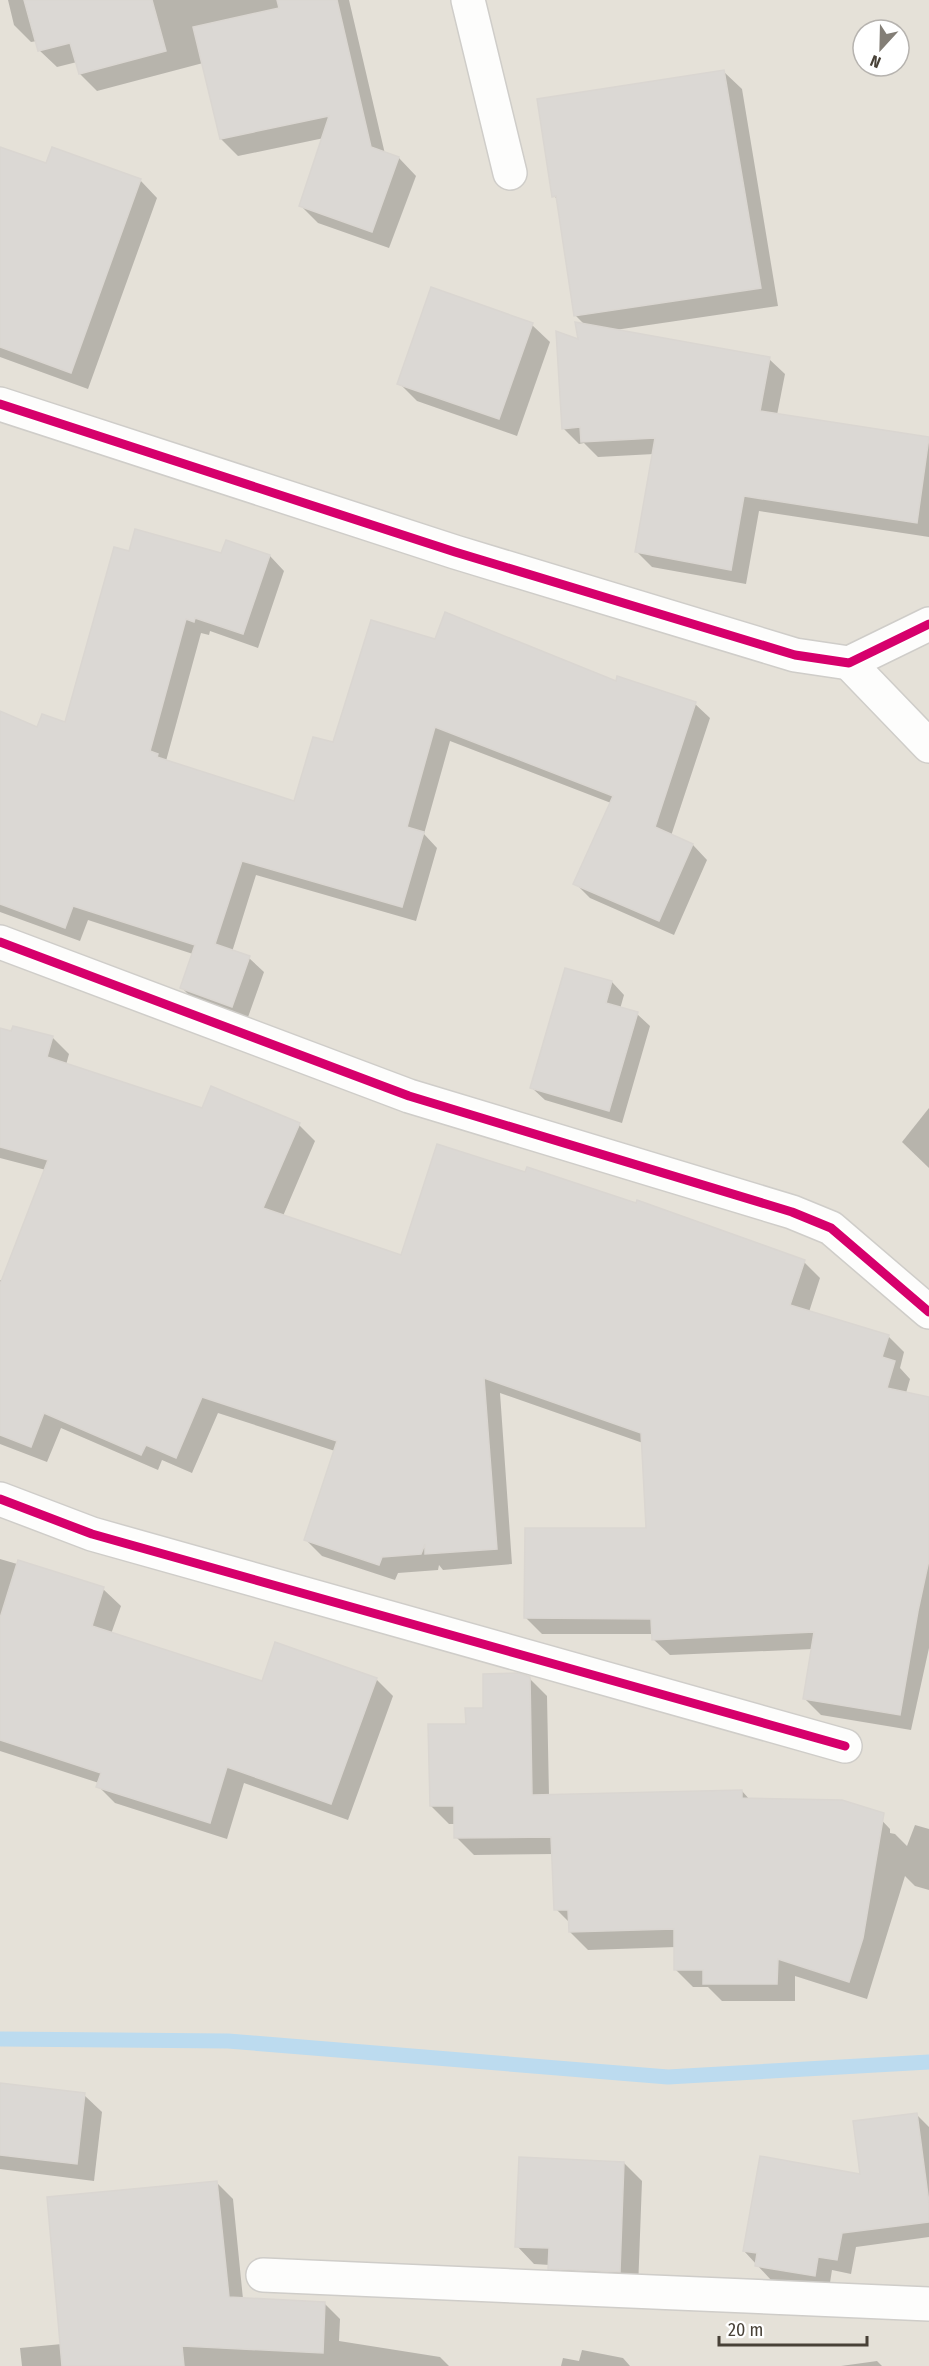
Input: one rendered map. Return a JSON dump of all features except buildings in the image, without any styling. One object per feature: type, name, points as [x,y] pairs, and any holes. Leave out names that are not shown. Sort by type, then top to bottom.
[{"type":"street","points":[[468,0],[510,173]]},
{"type":"street","points":[[0,404],[467,555],[795,655],[849,663],[929,624]]},
{"type":"street","points":[[849,663],[929,746]]},
{"type":"street","points":[[0,942],[409,1096],[792,1212],[831,1228],[929,1312]]},
{"type":"street","points":[[0,1499],[92,1534],[844,1746]]},
{"type":"street","points":[[263,2275],[929,2304]]},
{"type":"shaded area","points":[[0,0],[929,0],[929,2366],[0,2366]]},
{"type":"waterway","points":[[0,2039],[228,2041],[668,2077],[929,2062]]},
{"type":"cycle path","points":[[0,404],[455,552],[795,655],[849,663],[929,624]]},
{"type":"cycle path","points":[[0,942],[409,1096],[792,1212],[831,1228],[929,1312]]},
{"type":"cycle path","points":[[0,1499],[92,1534],[845,1746]]}]
